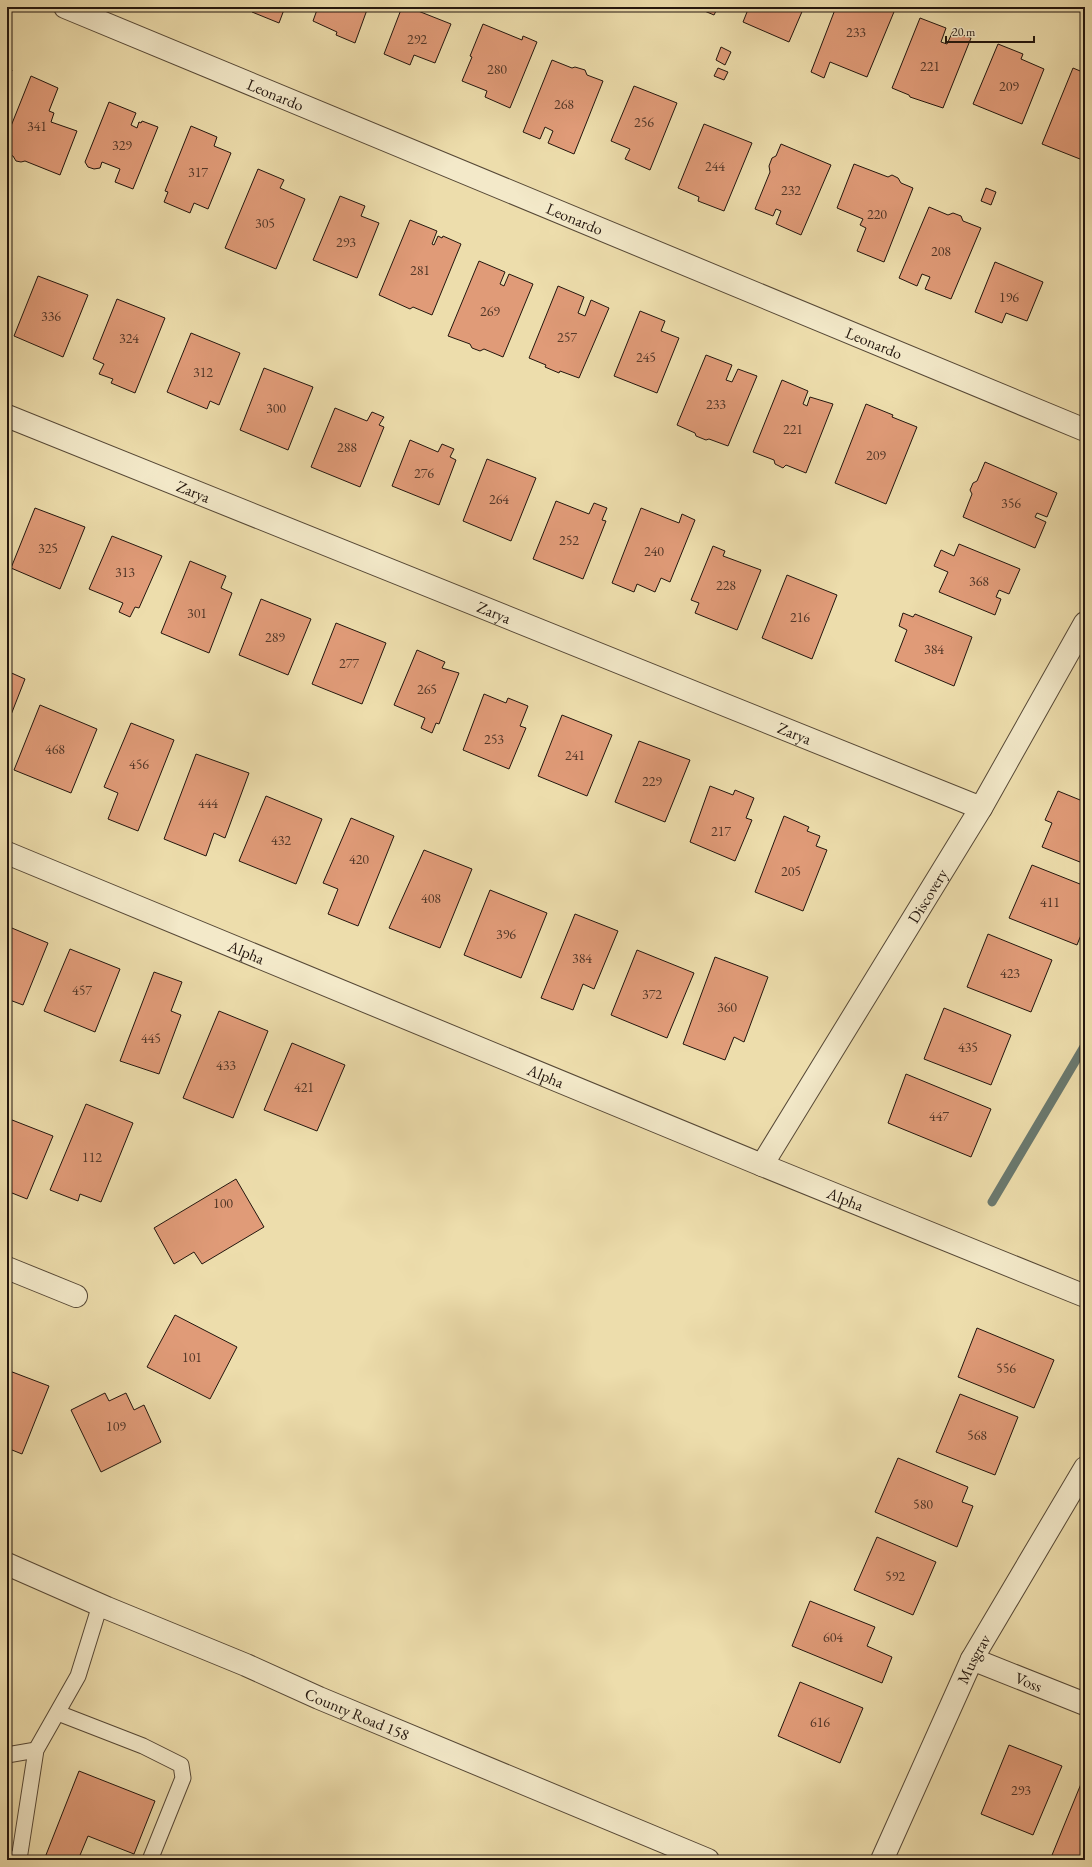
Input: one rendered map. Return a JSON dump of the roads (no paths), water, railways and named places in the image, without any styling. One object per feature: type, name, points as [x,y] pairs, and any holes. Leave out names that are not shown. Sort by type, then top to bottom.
[{"type":"street","name":"Leonardo","points":[[65,7],[1085,430]]},
{"type":"street","name":"Zarya","points":[[7,416],[981,808]]},
{"type":"street","name":"Discovery","points":[[762,1165],[981,808],[1085,623]]},
{"type":"street","name":"Alpha","points":[[7,853],[762,1165],[1085,1296]]},
{"type":"street","points":[[7,1268],[76,1296]]},
{"type":"street","name":"Musgrav","points":[[882,1860],[972,1659],[1085,1468]]},
{"type":"street","name":"County Road 158","points":[[7,1564],[100,1605],[246,1665],[319,1698],[708,1860]]},
{"type":"street","name":"Voss","points":[[972,1659],[1085,1704]]},
{"type":"lane","points":[[16,1860],[20,1853],[36,1750],[78,1676],[100,1605]]},
{"type":"lane","points":[[58,1713],[142,1746],[181,1765],[183,1778],[150,1860]]},
{"type":"lane","points":[[7,1755],[36,1750]]},
{"type":"waterway","points":[[992,1202],[1085,1045]]}]
